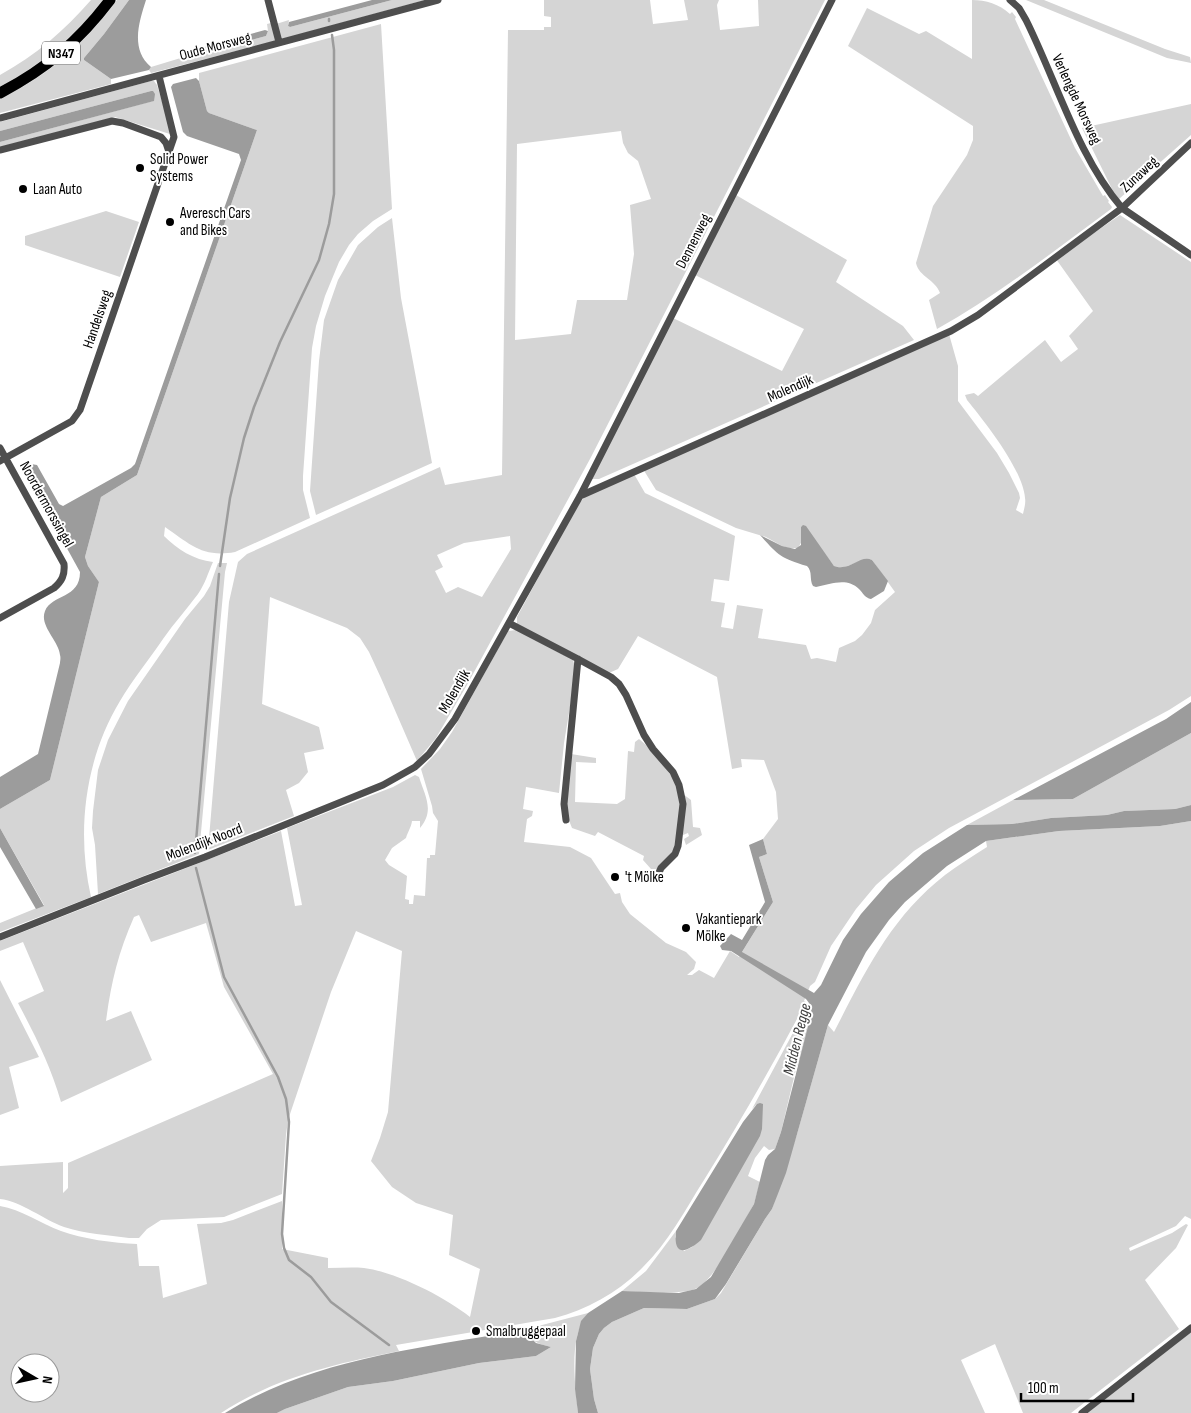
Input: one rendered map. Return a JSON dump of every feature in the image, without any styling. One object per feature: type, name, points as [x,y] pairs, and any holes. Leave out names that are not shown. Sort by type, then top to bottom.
[{"type":"main road","name":"N347","points":[[0,93],[31,76],[53,60],[96,19],[110,0]]},
{"type":"street","points":[[268,0],[279,42]]},
{"type":"street","name":"Oude Morsweg","points":[[0,118],[438,0]]},
{"type":"street","name":"Dennenweg","points":[[580,496],[832,0]]},
{"type":"street","name":"Verlengde Morsweg","points":[[1010,0],[1019,8],[1026,20],[1090,158],[1122,208]]},
{"type":"street","name":"Handelsweg","points":[[3,459],[72,421],[78,414],[174,137],[158,76]]},
{"type":"street","points":[[0,150],[115,121],[158,135],[164,139],[170,152]]},
{"type":"street","name":"Zunaweg","points":[[1191,143],[1122,208],[1191,256]]},
{"type":"street","name":"Molendijk","points":[[416,768],[455,719],[580,496],[951,331],[978,315],[1122,208]]},
{"type":"street","name":"Noordermorssingel","points":[[0,448],[3,459],[64,564],[65,572],[61,582],[54,588],[0,618]]},
{"type":"street","points":[[509,623],[611,677],[619,684],[644,735],[653,749],[673,772],[679,785],[683,804],[677,851],[661,868],[657,877]]},
{"type":"street","points":[[566,820],[564,804],[578,659]]},
{"type":"street","name":"Molendijk Noord","points":[[0,937],[283,826],[383,785],[416,768]]},
{"type":"street","points":[[1082,1413],[1191,1328]]},
{"type":"shaded area","points":[[91,0],[107,0],[68,43],[0,89],[0,75],[49,42]]},
{"type":"shaded area","points":[[117,0],[129,0],[84,58],[84,60],[111,79],[111,84],[0,113],[0,98],[34,80],[65,57],[92,30]]},
{"type":"shaded area","points":[[129,0],[146,0],[139,26],[138,44],[144,60],[151,67],[149,70],[111,79],[84,60],[84,58]]},
{"type":"shaded area","points":[[372,0],[392,0],[288,26],[289,22]]},
{"type":"shaded area","points":[[392,0],[425,0],[282,39],[279,36],[276,24],[289,20],[288,26],[290,27]]},
{"type":"shaded area","points":[[544,0],[650,0],[653,24],[688,20],[684,0],[719,0],[717,5],[720,30],[759,26],[758,0],[825,0],[590,459],[467,685],[436,738],[417,761],[369,652],[360,638],[347,628],[270,597],[262,704],[319,727],[324,749],[304,753],[308,772],[299,783],[286,790],[294,816],[208,850],[229,602],[238,562],[247,554],[440,467],[445,485],[502,475],[508,30],[544,30],[544,27],[551,27],[551,17],[544,16]],"holes":[[[621,131],[623,143],[628,153],[638,161],[651,199],[630,205],[634,254],[627,300],[577,300],[571,334],[515,340],[517,144]],[[510,536],[511,549],[482,597],[458,587],[446,593],[435,571],[443,567],[437,555],[464,543]]]},
{"type":"shaded area","points":[[972,0],[992,3],[1010,14],[1012,12],[1016,17],[1015,19],[1075,148],[1103,196],[1105,195],[1112,207],[1004,287],[937,329],[929,300],[940,293],[935,284],[920,272],[916,263],[933,206],[967,155],[973,140],[973,126],[848,46],[867,8],[919,34],[926,31],[972,59]]},
{"type":"shaded area","points":[[1026,0],[1044,0],[1165,49],[1190,57],[1191,63],[1167,58]]},
{"type":"shaded area","points":[[271,23],[276,38],[275,41],[151,73],[149,70],[151,67],[184,57],[187,58],[266,36],[268,31],[267,24]]},
{"type":"shaded area","points":[[381,24],[392,209],[373,221],[349,245],[339,262],[325,296],[316,326],[312,348],[303,476],[303,490],[310,518],[235,552],[224,553],[214,553],[197,548],[165,527],[164,536],[174,545],[186,553],[213,562],[198,594],[167,633],[125,693],[108,723],[99,747],[91,771],[84,821],[84,847],[91,897],[0,932],[0,923],[44,905],[0,828],[0,809],[50,780],[99,582],[88,566],[85,557],[101,497],[137,475],[257,130],[209,113],[199,81],[199,73]]},
{"type":"shaded area","points":[[265,30],[268,31],[266,36],[187,58],[184,57],[190,51]]},
{"type":"shaded area","points":[[196,78],[199,81],[209,113],[257,130],[137,475],[101,497],[85,557],[88,566],[99,582],[50,780],[0,809],[0,777],[38,754],[60,663],[59,650],[45,622],[45,611],[53,602],[76,587],[80,572],[25,472],[25,468],[31,464],[37,465],[59,504],[63,506],[135,464],[241,160],[239,154],[187,136],[183,132],[171,87],[173,84]]},
{"type":"shaded area","points":[[154,81],[157,85],[171,131],[170,134],[115,117],[0,147],[0,142],[153,101],[151,91],[0,131],[0,122]]},
{"type":"shaded area","points":[[151,91],[155,94],[154,101],[0,142],[0,131]]},
{"type":"shaded area","points":[[1191,104],[1191,135],[1119,199],[1113,191],[1082,128]]},
{"type":"shaded area","points":[[736,195],[847,260],[836,282],[903,326],[914,340],[599,479],[591,479],[673,318],[782,371],[804,329],[695,275]]},
{"type":"shaded area","points":[[106,211],[139,222],[120,277],[25,245],[25,236]]},
{"type":"shaded area","points":[[1120,215],[1191,262],[1191,696],[1169,710],[949,828],[914,851],[876,885],[856,909],[831,946],[815,982],[810,986],[804,1001],[806,1002],[731,1136],[676,1226],[652,1258],[634,1276],[613,1292],[579,1310],[555,1318],[396,1345],[399,1351],[307,1373],[263,1390],[221,1413],[0,1413],[0,1206],[16,1210],[69,1234],[118,1243],[137,1244],[139,1266],[159,1266],[163,1298],[207,1284],[197,1224],[221,1223],[233,1220],[282,1201],[282,1249],[328,1258],[328,1268],[377,1270],[405,1280],[447,1301],[470,1317],[480,1269],[449,1255],[453,1215],[416,1203],[392,1187],[371,1161],[388,1112],[402,951],[356,931],[331,992],[288,1120],[282,1194],[224,1217],[161,1220],[147,1229],[139,1238],[129,1238],[88,1233],[64,1227],[16,1203],[0,1199],[0,1166],[63,1162],[63,1193],[68,1188],[68,1163],[273,1074],[224,987],[206,923],[151,942],[139,915],[134,917],[119,956],[106,1021],[131,1011],[152,1060],[61,1102],[42,1051],[18,1003],[44,991],[23,942],[0,951],[0,941],[281,831],[295,906],[302,905],[287,828],[393,787],[415,775],[419,777],[426,797],[428,809],[425,821],[420,828],[420,821],[412,821],[406,838],[392,848],[385,860],[389,865],[407,876],[405,899],[409,900],[409,904],[413,904],[414,895],[425,896],[427,858],[430,858],[430,855],[435,855],[438,821],[433,813],[421,769],[440,749],[452,732],[508,631],[516,630],[573,660],[575,667],[559,793],[526,787],[523,809],[533,811],[532,816],[527,819],[524,842],[570,847],[591,858],[615,894],[620,893],[622,902],[630,914],[666,943],[686,952],[696,962],[694,969],[687,975],[692,975],[699,970],[714,978],[730,951],[739,957],[773,902],[759,857],[767,854],[763,839],[778,819],[776,792],[764,760],[741,759],[742,767],[732,769],[717,677],[638,636],[618,669],[609,673],[517,624],[517,617],[578,504],[585,497],[634,474],[645,493],[735,536],[729,581],[714,579],[711,601],[725,603],[721,627],[733,629],[737,605],[763,609],[758,638],[806,645],[811,659],[817,658],[836,662],[839,648],[855,641],[862,635],[871,623],[875,610],[895,592],[872,560],[844,567],[834,566],[804,526],[801,527],[802,541],[798,548],[782,546],[766,537],[736,528],[656,490],[643,469],[949,334],[958,366],[958,401],[997,453],[1009,473],[1020,498],[1016,510],[1023,514],[1025,498],[1018,474],[1011,460],[965,395],[974,393],[978,396],[1045,340],[1061,362],[1078,349],[1069,336],[1093,311],[1056,259]]},
{"type":"shaded area","points":[[392,218],[401,298],[432,463],[316,515],[310,491],[319,361],[324,320],[338,280],[358,245],[378,227]]},
{"type":"shaded area","points":[[803,525],[806,526],[834,566],[845,567],[863,559],[872,560],[888,581],[884,591],[871,599],[849,583],[839,582],[813,586],[807,566],[780,555],[760,535],[782,546],[795,549],[801,545],[801,527]]},
{"type":"shaded area","points":[[218,563],[227,563],[199,854],[98,894],[92,828],[93,811],[98,770],[108,740],[128,701],[185,619],[204,596],[210,586]]},
{"type":"shaded area","points":[[1191,702],[1191,733],[1073,799],[1013,800],[1166,719]]},
{"type":"shaded area","points":[[1191,733],[1191,805],[1175,809],[1124,811],[1107,815],[1051,818],[1012,824],[967,825],[1013,800],[1073,799]]},
{"type":"shaded area","points":[[639,739],[652,750],[672,777],[676,784],[681,806],[675,847],[657,869],[651,869],[643,860],[644,856],[598,832],[595,836],[572,828],[566,813],[571,754],[596,758],[596,763],[576,762],[575,802],[617,804],[625,799],[628,751],[634,752],[635,742]]},
{"type":"shaded area","points":[[683,794],[691,800],[693,827],[700,828],[702,835],[686,845],[684,839],[689,836],[688,833],[683,835]]},
{"type":"shaded area","points":[[1191,805],[1191,821],[1160,826],[1059,831],[986,841],[947,866],[905,902],[889,920],[866,952],[828,1025],[786,1173],[772,1209],[726,1284],[715,1299],[687,1309],[644,1308],[612,1322],[604,1328],[593,1348],[590,1369],[598,1413],[578,1413],[575,1389],[576,1341],[581,1321],[588,1313],[622,1291],[679,1293],[696,1289],[711,1277],[754,1204],[765,1160],[775,1149],[781,1132],[811,1015],[809,1003],[806,999],[731,951],[722,950],[720,946],[731,934],[742,940],[765,902],[749,845],[763,839],[767,854],[759,857],[773,902],[742,952],[814,993],[821,985],[843,940],[861,914],[889,882],[923,853],[967,825],[1012,824],[1051,818],[1107,815],[1124,811],[1175,809]]},
{"type":"shaded area","points":[[1191,821],[1191,1219],[1185,1216],[1176,1226],[1129,1248],[1130,1251],[1172,1233],[1186,1224],[1188,1225],[1176,1248],[1145,1280],[1179,1329],[1071,1413],[1023,1413],[995,1344],[961,1360],[985,1413],[598,1413],[590,1369],[593,1348],[599,1334],[612,1322],[644,1308],[687,1309],[715,1299],[721,1293],[772,1209],[797,1134],[828,1025],[834,1032],[869,967],[894,927],[926,891],[950,871],[987,847],[986,841],[1059,831],[1160,826]]},
{"type":"shaded area","points":[[0,828],[44,906],[36,909],[0,847]]},
{"type":"shaded area","points":[[0,980],[39,1057],[9,1067],[19,1108],[0,1115]]},
{"type":"shaded area","points":[[809,1003],[810,1019],[807,1037],[803,1054],[796,1069],[781,1132],[775,1149],[769,1150],[764,1146],[755,1158],[748,1176],[760,1182],[754,1204],[720,1264],[703,1284],[688,1291],[670,1293],[622,1291],[646,1271],[676,1231],[675,1237],[684,1251],[701,1239],[757,1104],[752,1109]]},
{"type":"shaded area","points":[[757,1104],[763,1104],[760,1136],[701,1240],[686,1250],[679,1249],[676,1231],[743,1122]]},
{"type":"shaded area","points":[[588,1313],[582,1323],[575,1347],[574,1361],[578,1413],[277,1413],[348,1387],[393,1381],[479,1363],[536,1356],[551,1347],[535,1342],[523,1330]]},
{"type":"shaded area","points":[[523,1330],[536,1343],[551,1347],[536,1356],[479,1363],[393,1381],[348,1387],[277,1413],[225,1413],[260,1394],[295,1379],[332,1367],[408,1350]]},
{"type":"shaded area","points":[[1191,1332],[1191,1413],[1087,1413]]},
{"type":"waterway","points":[[220,566],[230,498],[244,438],[254,407],[280,342],[319,260],[329,224],[334,194],[334,50],[332,35]]},
{"type":"waterway","points":[[195,853],[219,574]]},
{"type":"waterway","points":[[196,868],[224,977],[278,1077],[286,1099],[289,1122],[282,1234],[284,1248],[289,1260],[311,1277],[331,1302],[389,1345]]},
{"type":"place","name":"Solid Power Systems","points":[[140,168]]},
{"type":"place","name":"Laan Auto","points":[[23,189]]},
{"type":"place","name":"Averesch Cars and Bikes","points":[[170,222]]},
{"type":"place","name":"'t Mölke","points":[[615,877]]},
{"type":"place","name":"Vakantiepark Mölke","points":[[686,928]]},
{"type":"place","name":"Smalbruggepaal","points":[[476,1331]]},
{"type":"water label","name":"Midden Regge","points":[[796,1039]]}]
